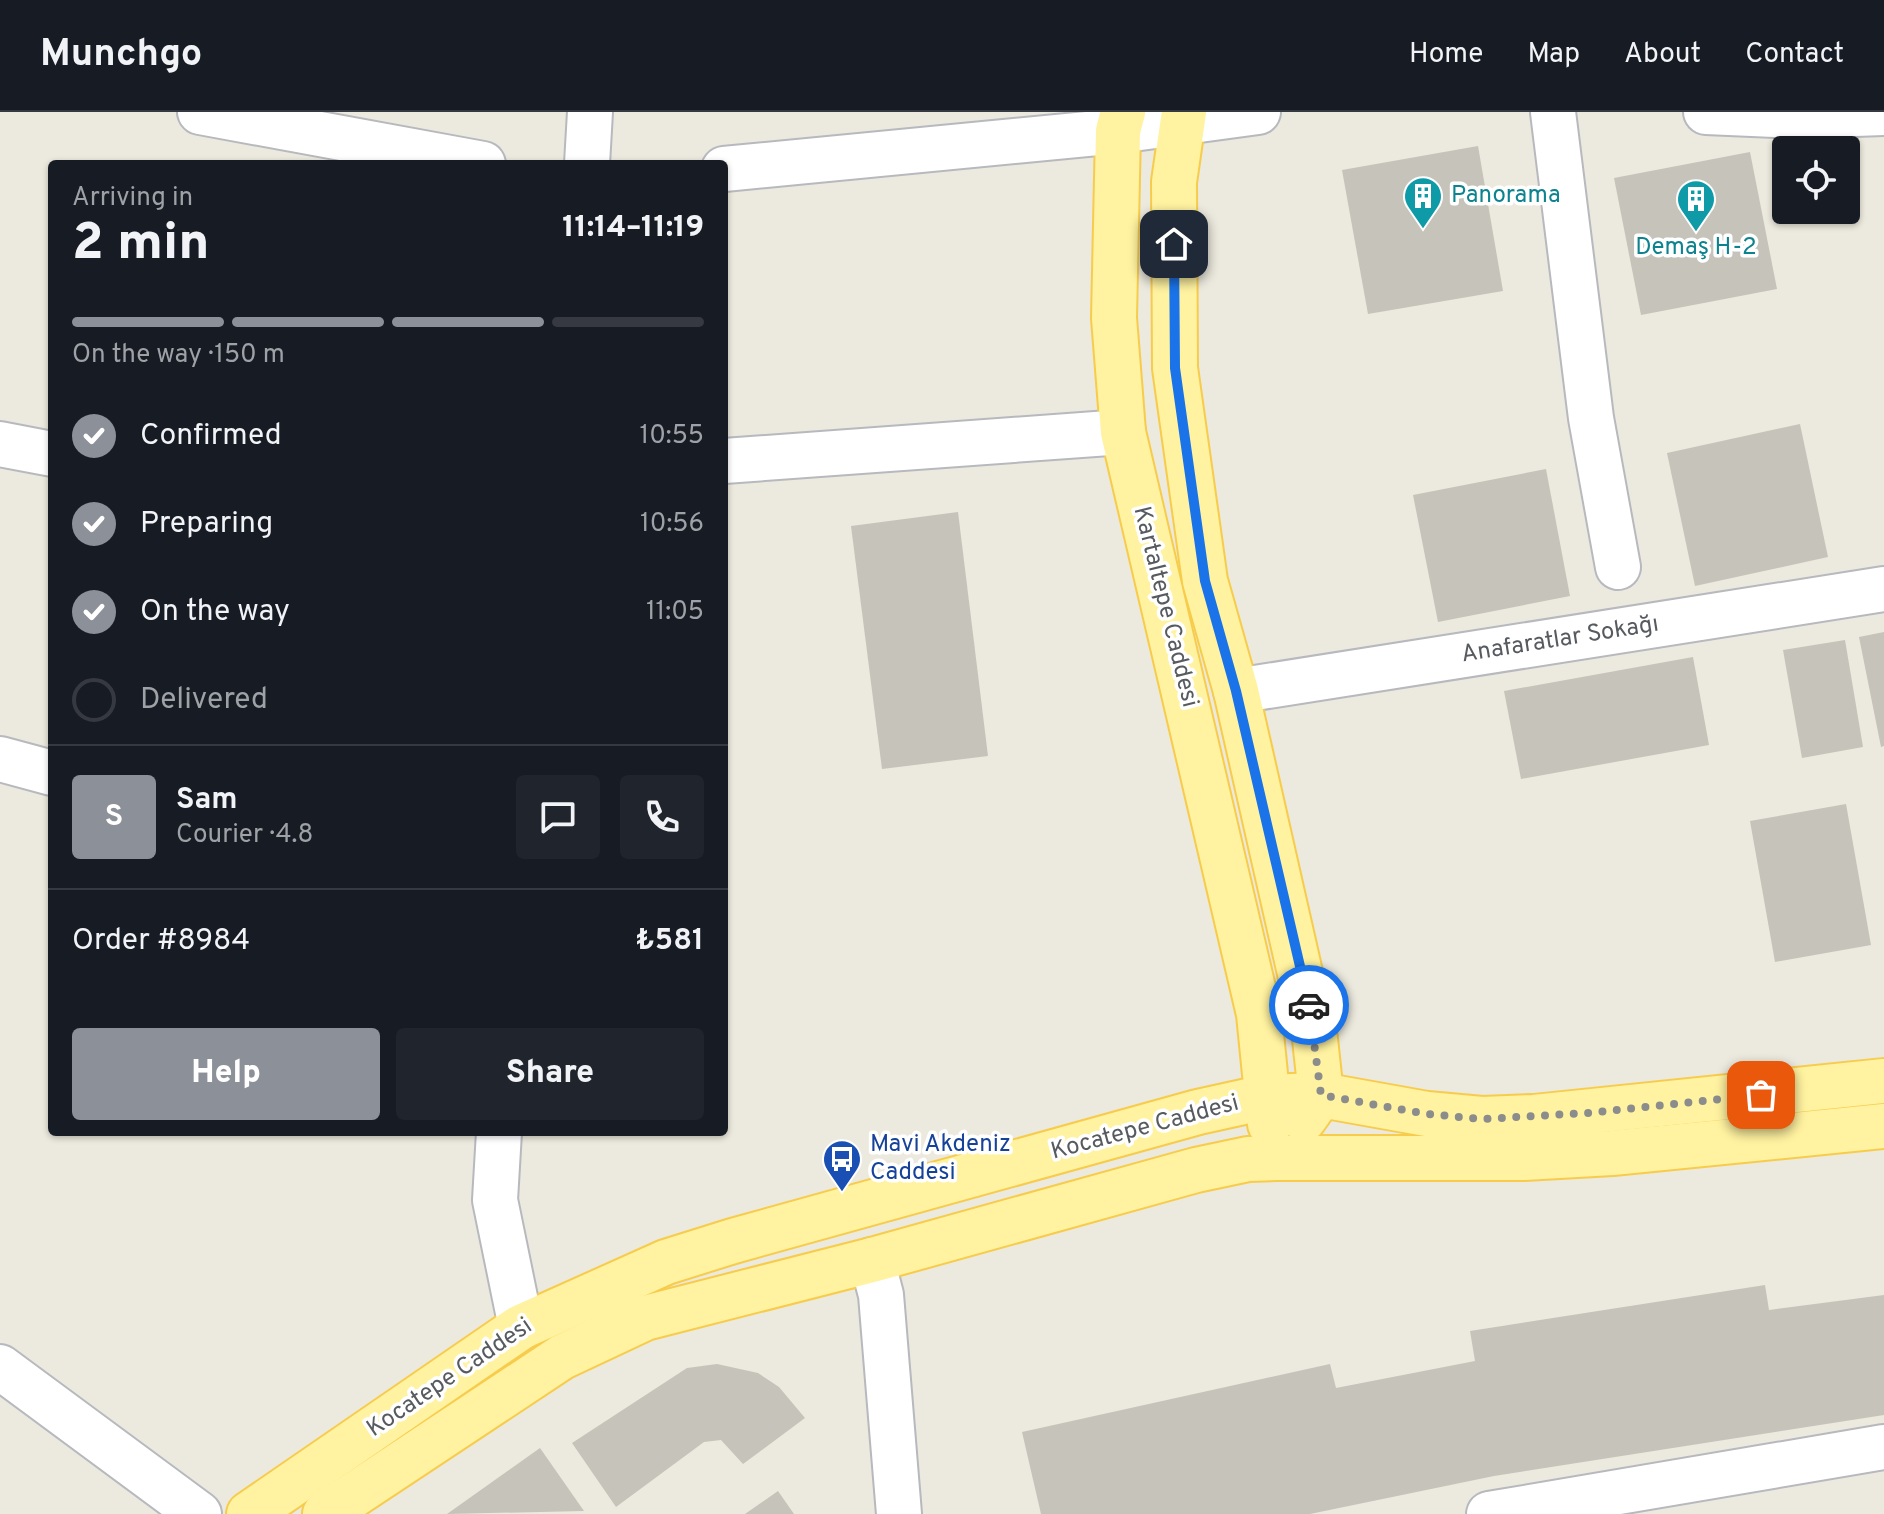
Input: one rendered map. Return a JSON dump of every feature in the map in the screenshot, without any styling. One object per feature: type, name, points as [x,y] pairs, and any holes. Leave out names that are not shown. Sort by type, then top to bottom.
[{"type":"main road","name":"Kartaltepe Caddesi","points":[[1183,117],[1174,182],[1175,368],[1205,581],[1236,691],[1303,976],[1321,1095]]},
{"type":"main road","name":"Kartaltepe Caddesi","points":[[1120,121],[1114,318],[1123,432],[1259,1014],[1266,1097],[1276,1158]]},
{"type":"main road","name":"Kocatepe Caddesi","points":[[249,1514],[521,1327],[666,1262],[1198,1112],[1266,1097],[1321,1095],[1427,1114],[1482,1119],[1669,1106],[1884,1081]]},
{"type":"main road","points":[[1276,1158],[1321,1095]]},
{"type":"main road","name":"Kocatepe Caddesi","points":[[325,1514],[562,1357],[645,1318],[872,1260],[1196,1170],[1248,1159],[1524,1158],[1674,1148],[1884,1126]]},
{"type":"main road","points":[[855,1209],[872,1260]]},
{"type":"street","points":[[200,112],[461,160]]},
{"type":"street","points":[[587,160],[590,112]]},
{"type":"street","points":[[728,169],[1120,121],[1258,112]]},
{"type":"street","points":[[1553,112],[1591,418],[1618,567]]},
{"type":"street","points":[[1706,112],[1799,116],[1884,113]]},
{"type":"street","points":[[728,461],[1123,432]]},
{"type":"street","points":[[0,444],[48,453]]},
{"type":"street","name":"Anafaratlar Sokağı","points":[[1236,691],[1884,589]]},
{"type":"street","points":[[0,759],[48,772]]},
{"type":"street","points":[[499,1136],[495,1200],[521,1327]]},
{"type":"street","points":[[872,1260],[881,1295],[899,1514]]},
{"type":"street","points":[[0,1367],[199,1514]]},
{"type":"street","points":[[1489,1514],[1884,1447]]},
{"type":"building","name":"Panorama","points":[[1478,146],[1503,291],[1368,314],[1342,170]]},
{"type":"building","name":"Demaş H-2","points":[[1750,152],[1777,289],[1641,315],[1614,178]]},
{"type":"building","points":[[1800,424],[1828,557],[1695,586],[1667,453]]},
{"type":"building","points":[[1546,469],[1570,596],[1438,622],[1413,495]]},
{"type":"building","points":[[958,512],[988,756],[882,769],[851,526]]},
{"type":"building","points":[[1884,632],[1884,746],[1881,747],[1859,637]]},
{"type":"building","points":[[1845,640],[1863,747],[1802,758],[1783,650]]},
{"type":"building","points":[[1693,657],[1709,745],[1521,779],[1504,691]]},
{"type":"building","points":[[1846,804],[1871,945],[1775,962],[1750,821]]},
{"type":"building","points":[[1765,1285],[1769,1310],[1884,1295],[1884,1415],[1494,1476],[1310,1514],[1041,1514],[1022,1432],[1330,1364],[1336,1388],[1475,1361],[1470,1331]]},
{"type":"building","points":[[717,1364],[758,1373],[779,1387],[805,1418],[743,1464],[721,1440],[704,1442],[616,1507],[572,1443],[687,1368]]},
{"type":"building","points":[[540,1448],[584,1511],[447,1514]]},
{"type":"building","points":[[778,1491],[794,1514],[745,1514]]},
{"type":"way so far","points":[[1309,1005],[1321,1095],[1427,1114],[1482,1119],[1588,1113],[1761,1095]]},
{"type":"place","name":"Panorama","points":[[1423,230]]},
{"type":"place","name":"Demaş H-2","points":[[1696,233]]},
{"type":"place","name":"Mavi Akdeniz Caddesi","points":[[842,1193]]},
{"type":"route","points":[[1174,244],[1175,368],[1205,581],[1236,691],[1309,1005]]}]
